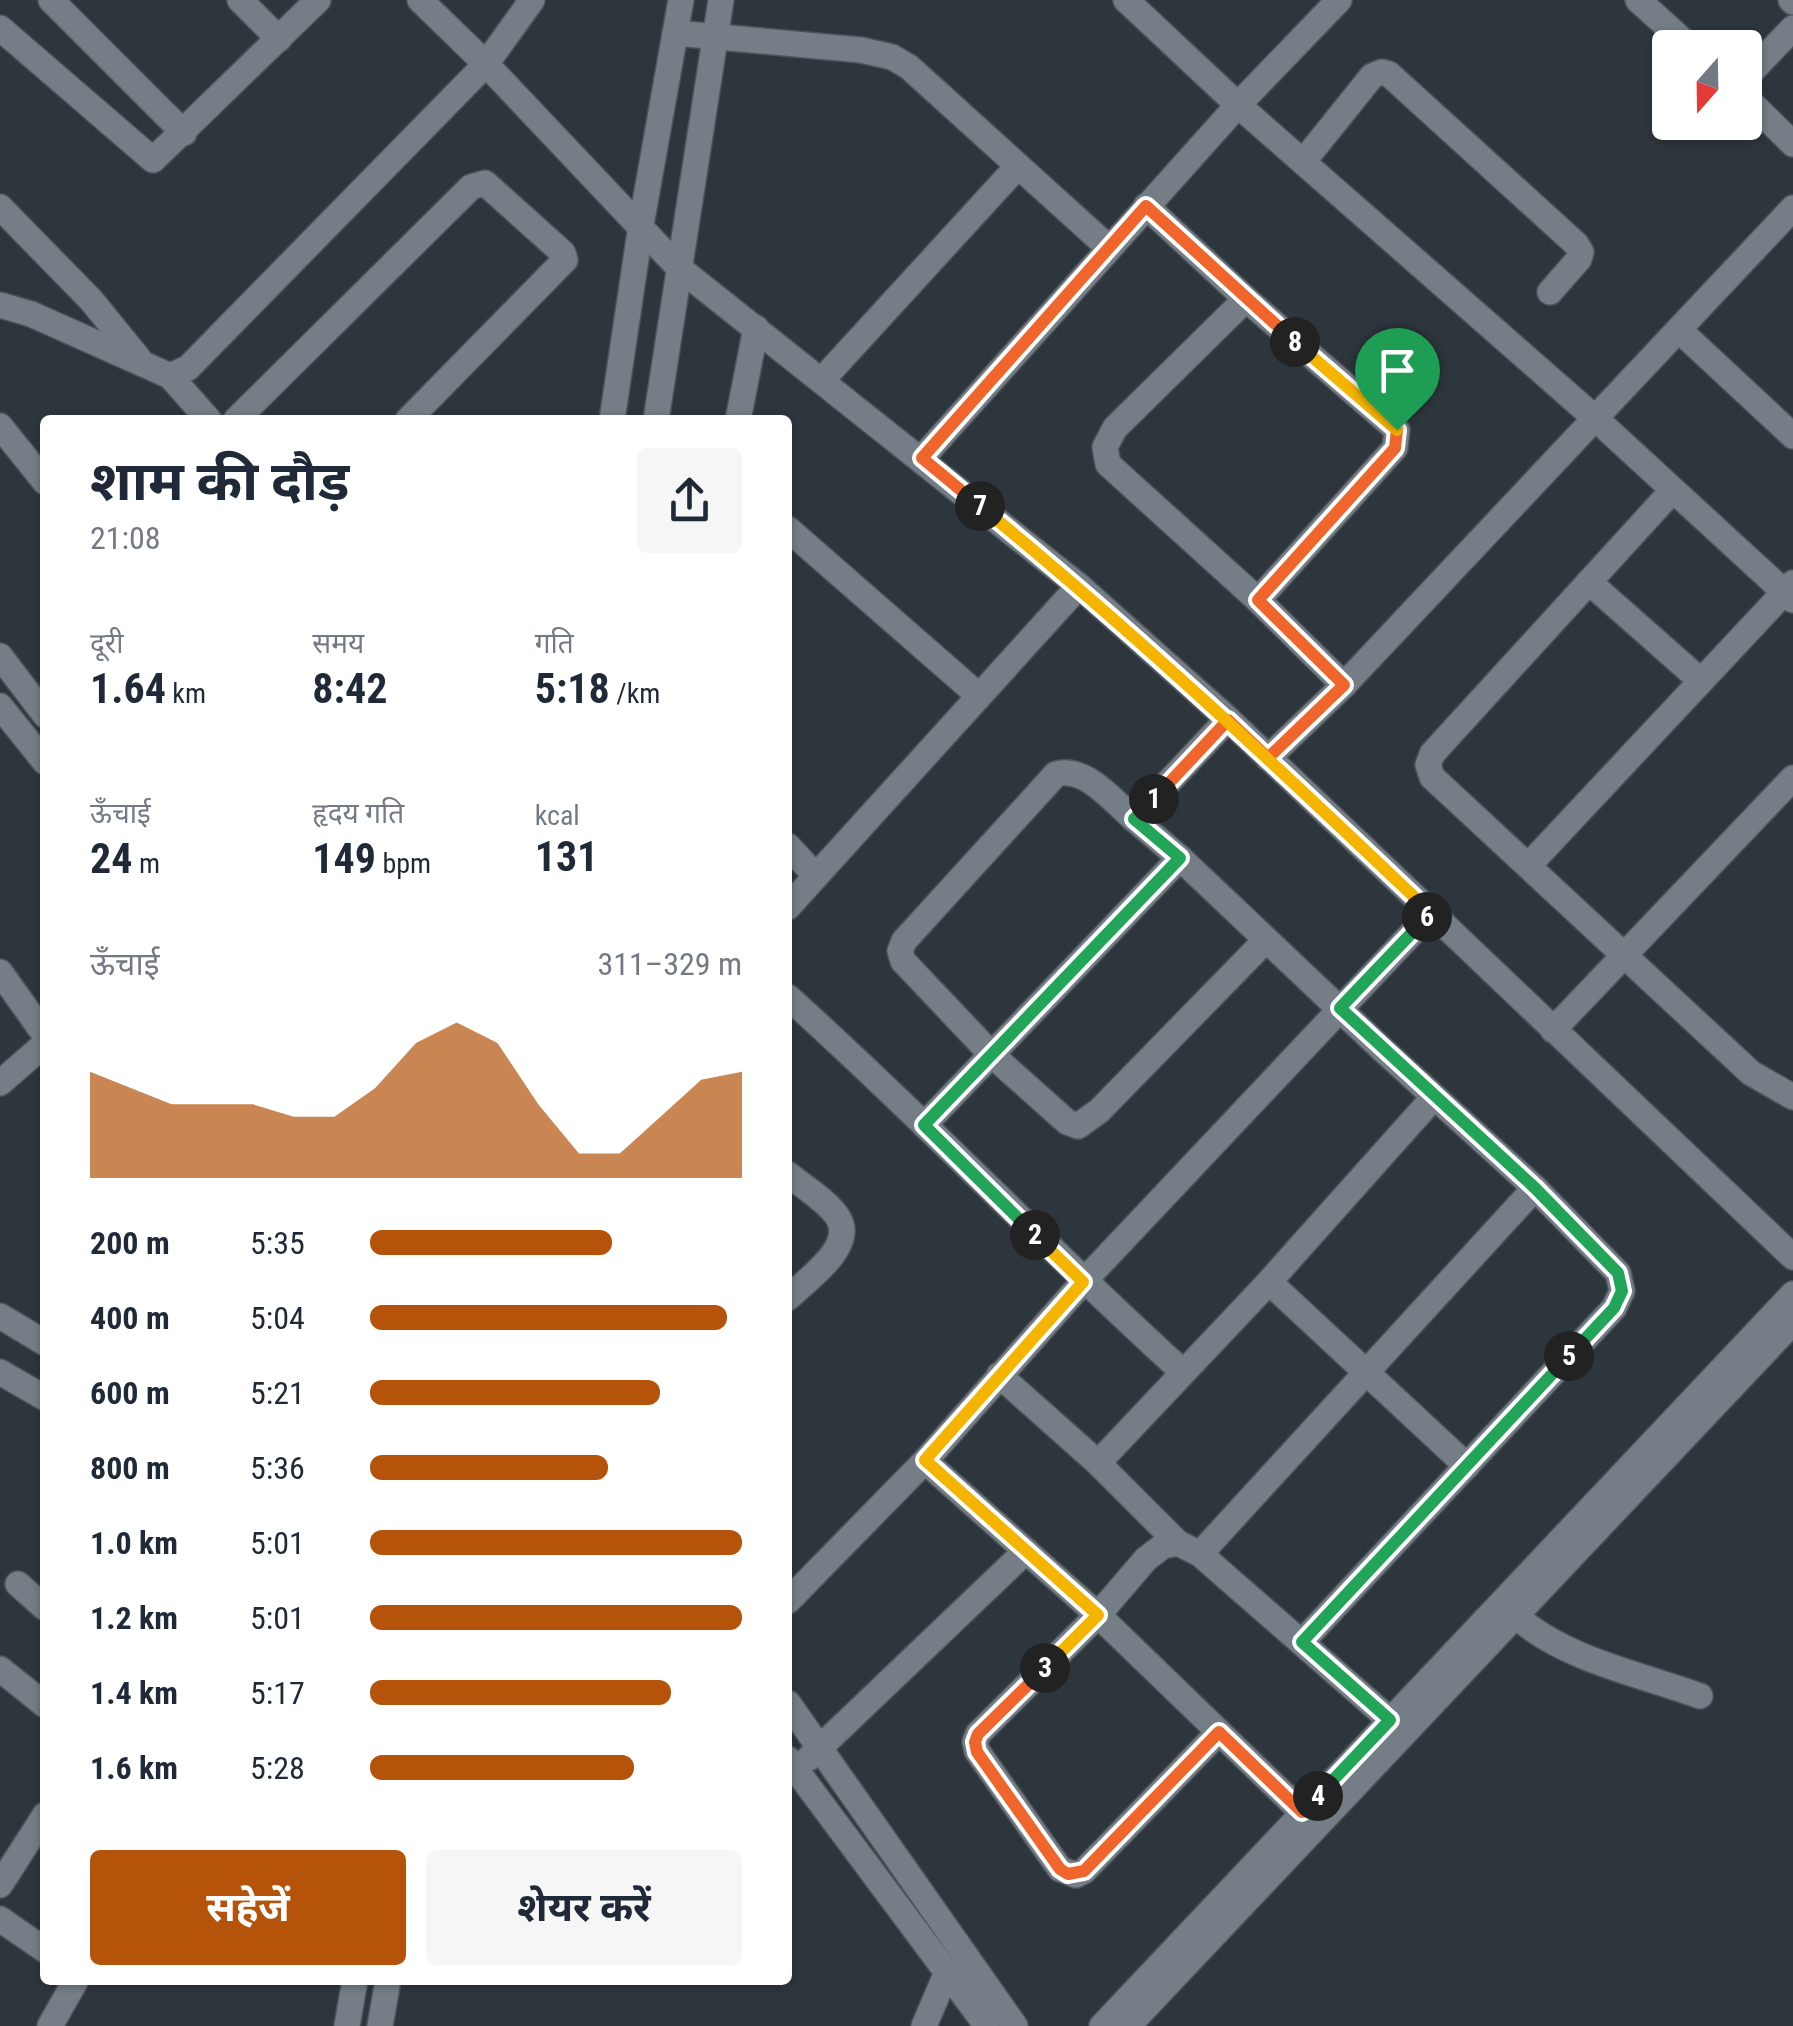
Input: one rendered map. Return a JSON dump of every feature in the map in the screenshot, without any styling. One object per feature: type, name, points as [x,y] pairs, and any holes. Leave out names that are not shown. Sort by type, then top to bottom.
[{"type":"street","points":[[51,0],[184,133]]},
{"type":"street","points":[[240,0],[280,40]]},
{"type":"street","points":[[0,28],[149,159],[157,160],[318,0]]},
{"type":"street","points":[[420,0],[679,268],[1079,586],[1228,720],[1793,1257]]},
{"type":"street","points":[[613,415],[681,0]]},
{"type":"street","points":[[657,415],[720,0]]},
{"type":"street","points":[[1126,0],[1238,104],[1790,592],[1529,865]]},
{"type":"street","points":[[922,458],[1238,104],[1339,0]]},
{"type":"street","points":[[1638,0],[1671,30]]},
{"type":"street","points":[[170,376],[188,368],[486,64],[528,1]]},
{"type":"street","points":[[1762,60],[1793,28]]},
{"type":"street","points":[[675,32],[861,50],[892,58],[909,67],[1109,248]]},
{"type":"street","points":[[1304,162],[1372,76],[1390,74],[1576,244],[1581,252],[1579,259],[1550,292]]},
{"type":"street","points":[[1762,114],[1793,144]]},
{"type":"street","points":[[822,380],[1018,166]]},
{"type":"street","points":[[241,415],[472,187],[485,183],[562,253],[564,260],[413,415]]},
{"type":"street","points":[[1146,206],[1397,430],[1398,438],[1388,457],[1258,600]]},
{"type":"street","points":[[0,208],[90,300],[143,362]]},
{"type":"street","points":[[1268,758],[1344,685],[1793,208]]},
{"type":"street","points":[[1246,299],[1114,428],[1105,447],[1108,464],[1258,600],[1344,685]]},
{"type":"street","points":[[0,304],[170,376],[205,415]]},
{"type":"street","points":[[739,415],[756,328]]},
{"type":"street","points":[[1679,330],[1793,436]]},
{"type":"street","points":[[0,426],[40,476]]},
{"type":"street","points":[[1673,490],[1432,754],[1428,765],[1432,777],[1751,1073],[1793,1096]]},
{"type":"street","points":[[792,533],[978,695]]},
{"type":"street","points":[[1590,582],[1701,681]]},
{"type":"street","points":[[792,902],[1079,586]]},
{"type":"street","points":[[0,656],[40,708]]},
{"type":"street","points":[[0,706],[40,756]]},
{"type":"street","points":[[1134,819],[1228,720]]},
{"type":"street","points":[[1266,940],[1087,1122],[1078,1126],[1067,1122],[993,1056],[903,960],[900,951],[904,941],[1056,774],[1068,771],[1082,775],[1180,858],[1535,1188],[1618,1273],[1622,1291],[1614,1308],[1302,1642]]},
{"type":"street","points":[[1553,1030],[1793,778]]},
{"type":"street","points":[[792,850],[815,875]]},
{"type":"street","points":[[924,1125],[1180,858]]},
{"type":"street","points":[[792,1596],[925,1460],[1083,1282],[1431,913]]},
{"type":"street","points":[[0,972],[40,1028]]},
{"type":"street","points":[[792,1001],[1083,1282],[1183,1372]]},
{"type":"street","points":[[0,1083],[40,1048]]},
{"type":"street","points":[[1098,1463],[1269,1282],[1434,1097]]},
{"type":"street","points":[[792,1177],[838,1216],[843,1234],[837,1250],[792,1294]]},
{"type":"street","points":[[1219,1732],[1084,1871],[1068,1874],[1060,1869],[977,1752],[975,1742],[978,1734],[1098,1615],[1146,1558],[1163,1546],[1189,1548],[1364,1374],[1535,1188]]},
{"type":"street","points":[[1269,1282],[1467,1466]]},
{"type":"street","points":[[1102,2026],[1793,1294]]},
{"type":"street","points":[[0,1318],[40,1340]]},
{"type":"street","points":[[1128,2026],[1793,1322]]},
{"type":"street","points":[[0,1372],[40,1395]]},
{"type":"street","points":[[999,1374],[1189,1548],[1390,1720]]},
{"type":"street","points":[[925,1460],[1098,1615],[1302,1812]]},
{"type":"street","points":[[792,1763],[821,1748],[1026,1551]]},
{"type":"street","points":[[18,1584],[40,1604]]},
{"type":"street","points":[[1517,1617],[1544,1638],[1566,1648],[1700,1696]]},
{"type":"street","points":[[0,1669],[40,1700]]},
{"type":"street","points":[[792,1708],[1015,2026]]},
{"type":"street","points":[[792,1765],[987,2026]]},
{"type":"street","points":[[0,1885],[40,1823]]},
{"type":"street","points":[[0,1919],[40,1947]]},
{"type":"street","points":[[924,2026],[948,1970]]},
{"type":"street","points":[[50,2026],[73,1985]]},
{"type":"street","points":[[347,2026],[354,1985]]},
{"type":"street","points":[[380,2026],[387,1985]]},
{"type":"route","points":[[1397,430],[1146,206],[922,458],[1079,586],[1228,720],[1431,913],[1340,1008],[1535,1188],[1618,1273],[1622,1291],[1614,1308],[1302,1642],[1390,1720],[1302,1812],[1219,1732],[1084,1871],[1068,1874],[1060,1869],[977,1752],[975,1742],[978,1734],[1098,1615],[925,1460],[1083,1282],[924,1125],[1180,858],[1134,819],[1228,720],[1268,758],[1344,685],[1258,600],[1395,448],[1397,430]]}]
